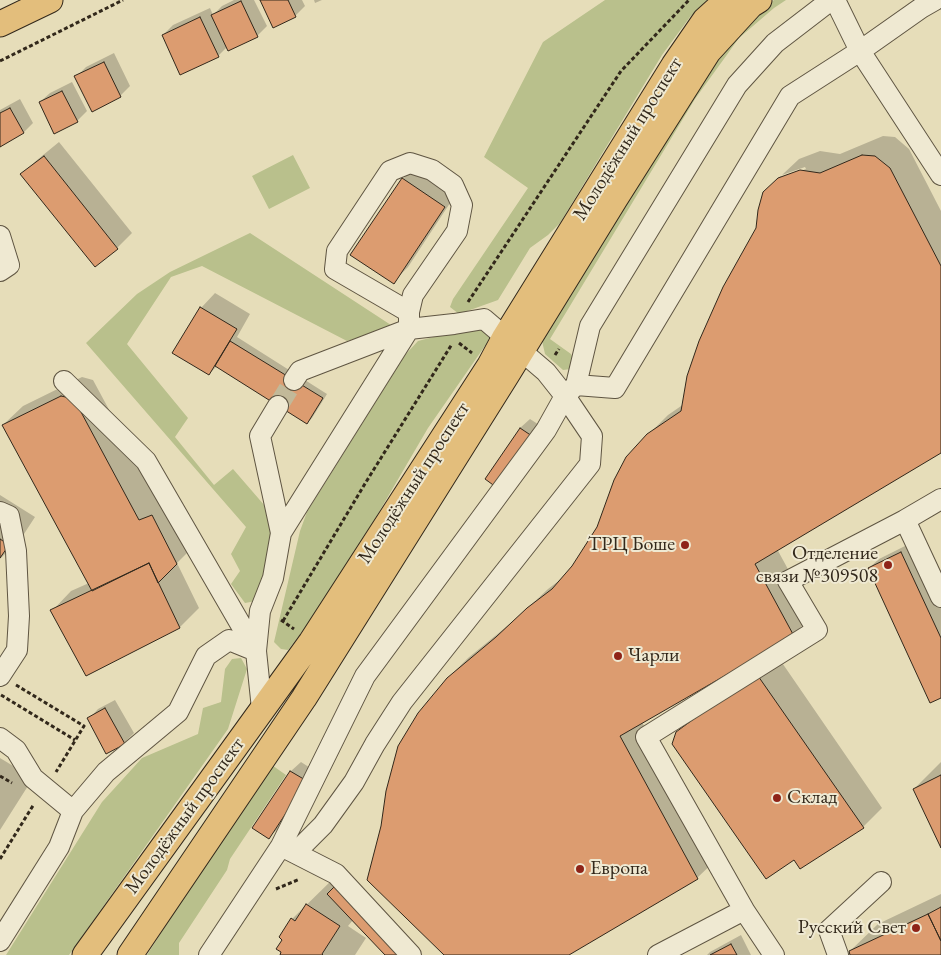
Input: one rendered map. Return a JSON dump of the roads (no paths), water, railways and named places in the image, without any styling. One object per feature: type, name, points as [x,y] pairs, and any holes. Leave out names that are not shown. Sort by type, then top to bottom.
[{"type":"main road","points":[[0,24],[50,0]]},
{"type":"main road","name":"Молодёжный проспект","points":[[130,955],[304,698],[513,344],[674,64],[705,20],[727,0]]},
{"type":"main road","name":"Молодёжный проспект","points":[[85,955],[311,642],[490,365],[513,344],[615,199],[708,52],[751,5],[758,0]]},
{"type":"street","points":[[209,955],[288,849],[365,676],[546,430],[570,390],[590,326],[737,85],[775,42],[831,0]]},
{"type":"street","points":[[835,0],[860,51],[941,175]]},
{"type":"street","points":[[570,390],[615,388],[790,96],[934,0]]},
{"type":"street","points":[[262,709],[256,652],[260,611],[273,578],[281,533],[409,321],[413,295],[457,231],[462,205],[453,185],[432,170],[410,163],[390,171],[337,250],[335,269],[409,321]]},
{"type":"street","points":[[0,236],[9,265],[0,271]]},
{"type":"street","points":[[288,849],[323,825],[354,782],[375,744],[402,702],[590,464],[592,436],[570,390],[484,319],[454,324],[409,321],[300,371],[294,380]]},
{"type":"street","points":[[64,381],[146,461],[256,652]]},
{"type":"street","points":[[278,406],[260,436],[281,533]]},
{"type":"street","points":[[774,955],[744,910],[646,737],[817,630],[788,581],[941,499]]},
{"type":"street","points":[[0,512],[8,516],[16,550],[20,616],[16,650],[0,676]]},
{"type":"street","points":[[904,520],[941,596]]},
{"type":"street","points":[[0,941],[59,847],[73,810],[106,772],[178,712],[206,656],[229,640],[256,652]]},
{"type":"street","points":[[0,738],[16,750],[33,778],[73,810]]},
{"type":"street","points":[[288,849],[336,874],[411,955]]},
{"type":"street","points":[[838,955],[829,930],[881,882]]},
{"type":"street","points":[[658,955],[744,910]]},
{"type":"tunnel","points":[[278,406],[294,380]]},
{"type":"place","name":"ТРЦ Боше","points":[[685,545]]},
{"type":"place","name":"Отделение связи №309508","points":[[888,565]]},
{"type":"place","name":"Чарли","points":[[618,656]]},
{"type":"place","name":"Склад","points":[[777,798]]},
{"type":"place","name":"Европа","points":[[580,869]]},
{"type":"place","name":"Русский Свет","points":[[916,928]]}]
